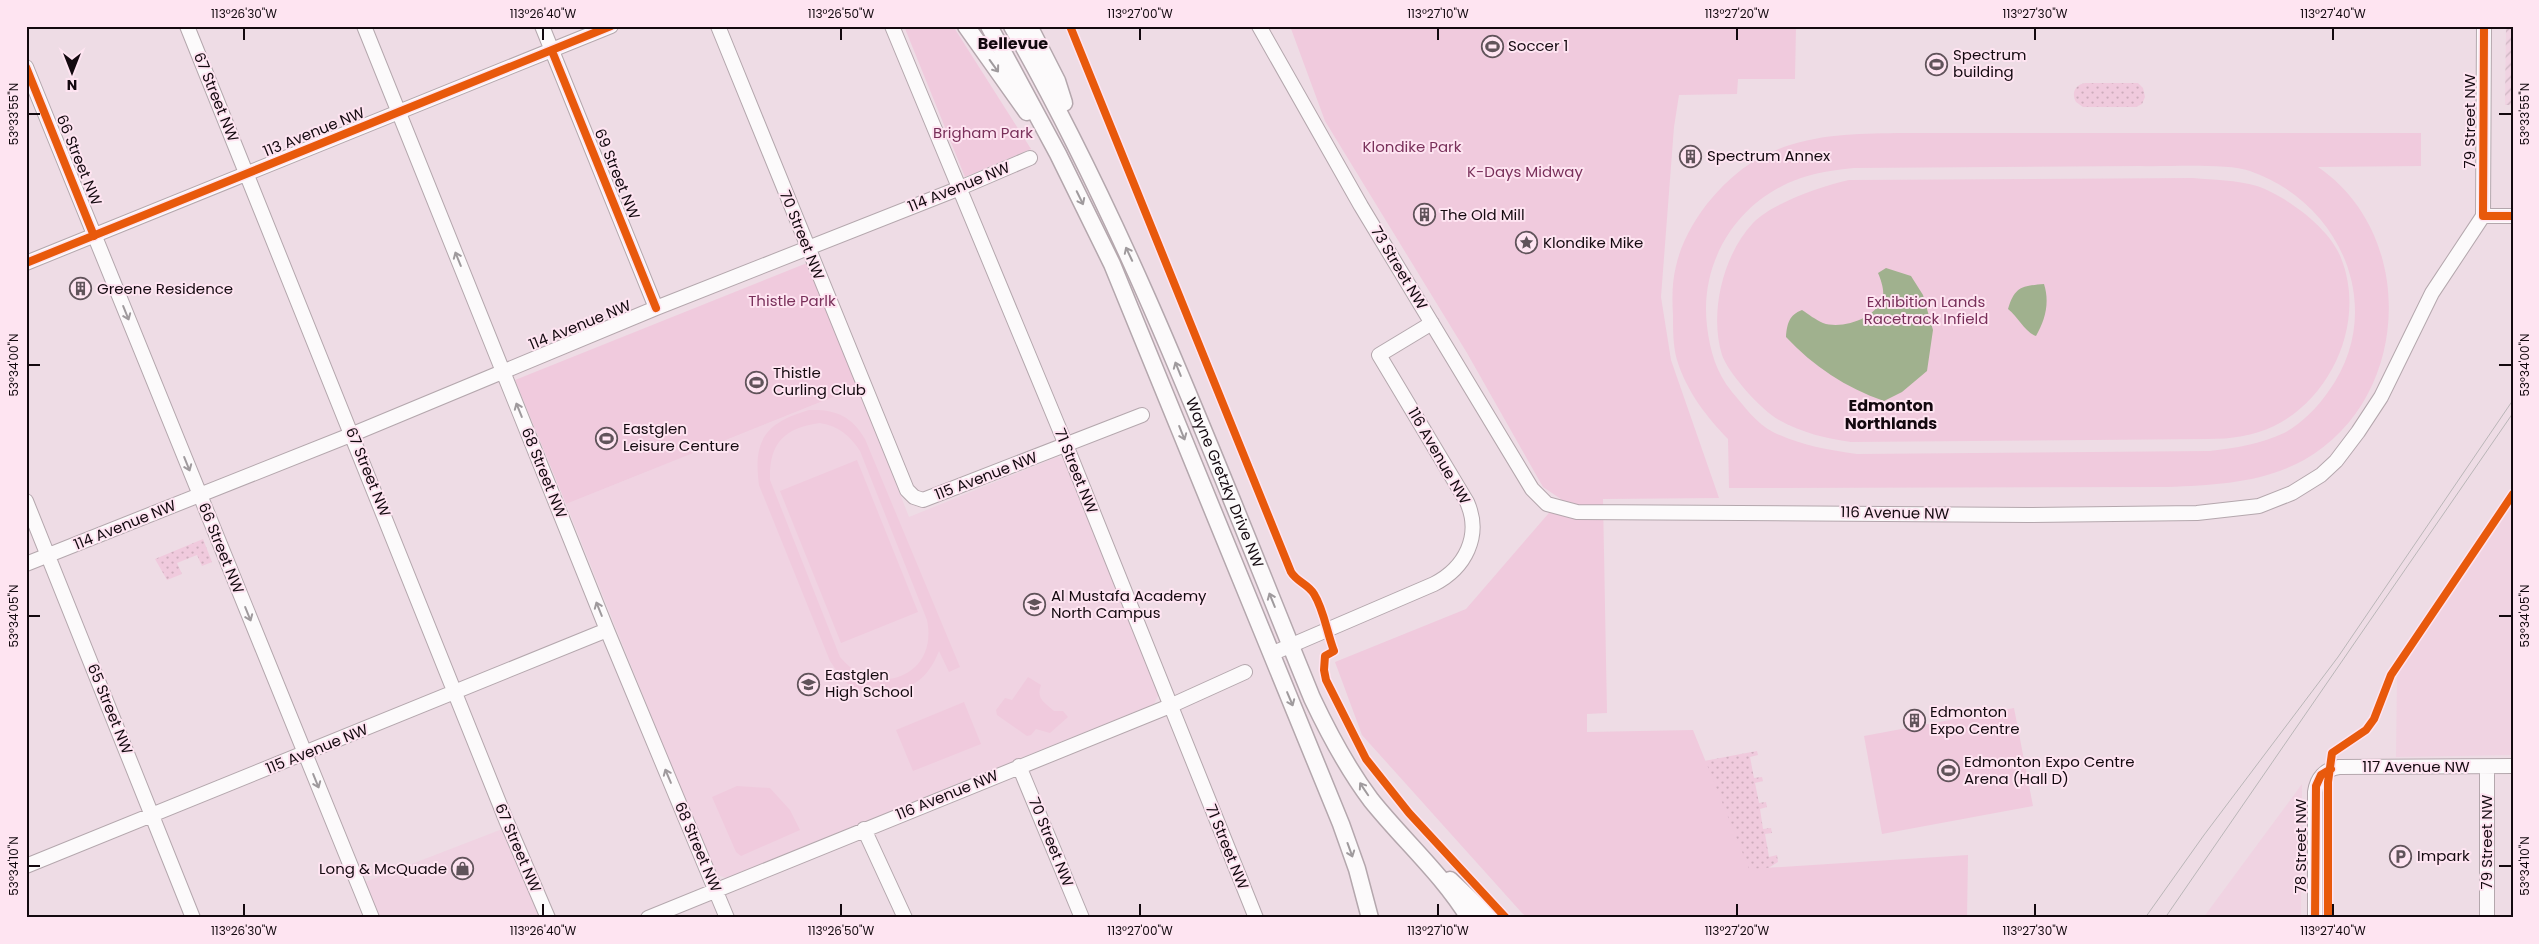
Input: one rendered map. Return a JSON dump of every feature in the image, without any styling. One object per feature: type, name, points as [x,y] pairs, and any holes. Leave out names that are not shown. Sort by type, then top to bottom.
[{"type":"main road","points":[[966,26],[1058,154]]},
{"type":"main road","name":"Wayne Gretzky Drive NW","points":[[989,26],[1058,154],[1112,264],[1341,824],[1357,869],[1370,918]]},
{"type":"main road","name":"Wayne Gretzky Drive NW","points":[[1012,26],[1080,150],[1149,298],[1291,646],[1335,747],[1371,800],[1406,839],[1469,918]]},
{"type":"main road","points":[[1030,26],[1057,81],[1080,150]]},
{"type":"main road","points":[[1406,839],[1490,918]]},
{"type":"street","name":"67 Street NW","points":[[187,26],[548,918]]},
{"type":"street","name":"68 Street NW","points":[[364,26],[608,630],[727,918]]},
{"type":"street","name":"69 Street NW","points":[[542,26],[656,308]]},
{"type":"street","name":"113 Avenue NW","points":[[26,263],[611,26]]},
{"type":"street","name":"70 Street NW","points":[[718,26],[907,490],[914,497]]},
{"type":"street","name":"71 Street NW","points":[[892,26],[1066,446],[1256,918]]},
{"type":"street","name":"73 Street NW","points":[[1259,26],[1361,206],[1532,489],[1547,504]]},
{"type":"street","name":"79 Street NW","points":[[2483,216],[2484,26]]},
{"type":"street","name":"66 Street NW","points":[[26,67],[372,918]]},
{"type":"street","name":"114 Avenue NW","points":[[26,564],[353,434],[656,308],[960,188],[1030,158]]},
{"type":"street","name":"116 Avenue NW","points":[[1547,504],[1578,512],[2028,515],[2197,513],[2244,509],[2273,502],[2321,475],[2336,461],[2381,398],[2432,293],[2483,216]]},
{"type":"street","points":[[2483,216],[2513,216]]},
{"type":"street","name":"116 Avenue NW","points":[[1271,654],[1446,578],[1455,570],[1470,546],[1474,528],[1468,502],[1379,355],[1432,323]]},
{"type":"street","name":"115 Avenue NW","points":[[914,497],[923,500],[1142,415]]},
{"type":"street","name":"65 Street NW","points":[[26,501],[193,918]]},
{"type":"street","name":"115 Avenue NW","points":[[26,866],[305,755],[608,630]]},
{"type":"street","name":"116 Avenue NW","points":[[648,918],[1170,706],[1245,672]]},
{"type":"street","name":"70 Street NW","points":[[1019,766],[1082,918]]},
{"type":"street","name":"79 Street NW","points":[[2487,766],[2487,918]]},
{"type":"street","name":"117 Avenue NW","points":[[2322,775],[2331,769],[2339,767],[2513,766]]},
{"type":"street","name":"78 Street NW","points":[[2315,918],[2315,792],[2322,775]]},
{"type":"street","points":[[864,829],[905,918]]},
{"type":"shaded area","points":[[2506,26],[2513,26],[2513,105],[2505,105]]},
{"type":"shaded area","points":[[1886,268],[1911,276],[1923,295],[1933,330],[1927,371],[1902,392],[1884,401],[1843,383],[1819,367],[1786,337],[1791,317],[1802,310],[1820,322],[1831,325],[1849,323],[1867,316],[1880,304],[1883,290],[1878,273]]},
{"type":"shaded area","points":[[2044,284],[2047,298],[2046,311],[2036,336],[2028,331],[2008,309],[2013,296],[2020,289]]},
{"type":"shaded area","name":"Eastglen High School","points":[[858,387],[909,517],[1057,457],[1064,458],[1159,694],[1154,704],[726,878],[715,874],[566,504]]},
{"type":"shaded area","points":[[2513,504],[2513,755],[2396,757],[2397,675]]},
{"type":"shaded area","points":[[2302,784],[2301,918],[2203,918]]},
{"type":"shaded area","points":[[505,828],[542,918],[379,918],[365,882]]},
{"type":"green space","name":"Brigham Park","points":[[904,26],[953,26],[1031,149],[965,177]]},
{"type":"green space","name":"K-Days Midway","points":[[1290,26],[1796,26],[1795,79],[1738,79],[1737,94],[1679,95],[1674,127],[1661,297],[1671,360],[1719,498],[1603,499],[1607,713],[1587,714],[1587,732],[1693,730],[1749,869],[1968,855],[1967,918],[1528,918],[1362,735],[1335,662],[1466,609],[1561,499],[1543,487],[1467,353],[1325,121]]},
{"type":"green space","points":[[2085,83],[2138,83],[2143,88],[2145,97],[2142,104],[2136,107],[2083,107],[2076,102],[2074,93],[2076,88]]},
{"type":"green space","points":[[1880,133],[2421,133],[2421,166],[2318,167],[2350,197],[2373,233],[2386,274],[2389,316],[2382,359],[2365,398],[2339,433],[2304,460],[2272,474],[2221,484],[2168,487],[1729,488],[1728,439],[1712,421],[1692,393],[1677,360],[1673,332],[1673,290],[1681,249],[1698,217],[1721,188],[1734,175],[1763,156],[1812,139]],"holes":[[[2212,166],[2250,171],[2282,186],[2309,208],[2331,233],[2346,263],[2354,294],[2354,327],[2346,360],[2319,404],[2290,429],[2275,437],[2257,443],[2210,451],[1857,454],[1824,449],[1783,437],[1767,429],[1751,414],[1726,384],[1718,369],[1712,353],[1707,326],[1706,302],[1710,278],[1717,256],[1728,235],[1742,217],[1759,201],[1779,188],[1801,178],[1834,170],[1854,168]]]},
{"type":"green space","name":"Exhibition Lands Racetrack Infield","points":[[2193,178],[2249,184],[2281,197],[2317,225],[2335,247],[2341,258],[2348,282],[2349,306],[2346,331],[2339,354],[2328,376],[2313,396],[2295,413],[2274,426],[2242,436],[2217,439],[1851,442],[1805,432],[1779,420],[1755,400],[1725,363],[1718,339],[1718,303],[1721,285],[1734,251],[1753,223],[1761,216],[1785,202],[1812,191],[1849,180]]},
{"type":"green space","name":"Thistle Parlk","points":[[807,263],[858,387],[566,504],[515,380]]},
{"type":"green space","points":[[809,410],[827,411],[848,419],[860,431],[960,667],[949,672],[939,651],[930,669],[914,684],[895,691],[875,693],[865,692],[852,687],[841,677],[830,661],[759,485],[758,456],[765,436],[772,428],[794,415]],"holes":[[[827,424],[843,433],[860,451],[927,620],[928,640],[923,656],[914,668],[901,676],[886,679],[870,677],[854,670],[840,657],[770,480],[772,456],[781,439],[788,433],[807,425]]]},
{"type":"green space","points":[[857,460],[918,612],[841,643],[780,491]]},
{"type":"green space","points":[[203,539],[212,562],[202,566],[197,555],[177,563],[182,574],[167,580],[155,559]]},
{"type":"green space","points":[[1028,677],[1041,685],[1040,697],[1044,703],[1054,711],[1063,711],[1068,717],[1050,733],[1036,729],[1031,735],[1027,736],[997,715],[996,710],[1005,698],[1012,700]]},
{"type":"green space","points":[[964,702],[981,744],[913,771],[896,730]]},
{"type":"green space","name":"Edmonton Expo Centre Arena (Hall D)","points":[[2014,708],[2033,806],[1882,834],[1864,736]]},
{"type":"green space","points":[[1757,751],[1758,755],[1750,757],[1754,778],[1762,777],[1763,781],[1755,783],[1759,803],[1766,802],[1767,807],[1760,809],[1763,829],[1771,828],[1772,833],[1765,834],[1769,857],[1777,855],[1778,862],[1752,878],[1704,761]]},
{"type":"green space","points":[[737,786],[770,788],[790,810],[800,830],[741,856],[736,852],[712,797]]},
{"type":"tram line","points":[[2145,918],[2204,835],[2338,657],[2513,400]]},
{"type":"tram line","points":[[2165,918],[2513,413]]},
{"type":"cycle path","points":[[26,263],[611,26]]},
{"type":"cycle path","points":[[1070,26],[1291,572],[1312,591],[1320,607],[1334,651],[1325,656],[1324,670],[1326,680],[1366,759],[1409,813],[1506,918]]},
{"type":"cycle path","points":[[2484,26],[2483,216],[2513,216]]},
{"type":"cycle path","points":[[552,51],[656,308]]},
{"type":"cycle path","points":[[26,67],[94,236]]},
{"type":"cycle path","points":[[2328,918],[2328,782],[2332,753],[2366,730],[2374,719],[2391,675],[2513,494]]},
{"type":"cycle path","points":[[2315,918],[2316,786],[2321,775],[2331,769]]},
{"type":"place","name":"Soccer 1","points":[[1492,46]]},
{"type":"place","name":"Spectrum building","points":[[1937,64]]},
{"type":"place","name":"Spectrum Annex","points":[[1691,156]]},
{"type":"place","name":"The Old Mill","points":[[1424,215]]},
{"type":"place","name":"Klondike Mike","points":[[1527,243]]},
{"type":"place","name":"Greene Residence","points":[[81,289]]},
{"type":"place","name":"Thistle Curling Club","points":[[757,382]]},
{"type":"place","name":"Eastglen Leisure Centure","points":[[607,438]]},
{"type":"place","name":"Al Mustafa Academy North Campus","points":[[1035,605]]},
{"type":"place","name":"Eastglen High School","points":[[809,684]]},
{"type":"place","name":"Edmonton Expo Centre","points":[[1914,721]]},
{"type":"place","name":"Edmonton Expo Centre Arena (Hall D)","points":[[1948,771]]},
{"type":"place","name":"Impark","points":[[2401,856]]},
{"type":"place","name":"Long & McQuade","points":[[463,869]]},
{"type":"district","name":"Bellevue","points":[[1013,43]]},
{"type":"district","name":"Edmonton Northlands","points":[[1891,414]]},
{"type":"park label","name":"Klondike Park","points":[[1412,147]]}]
